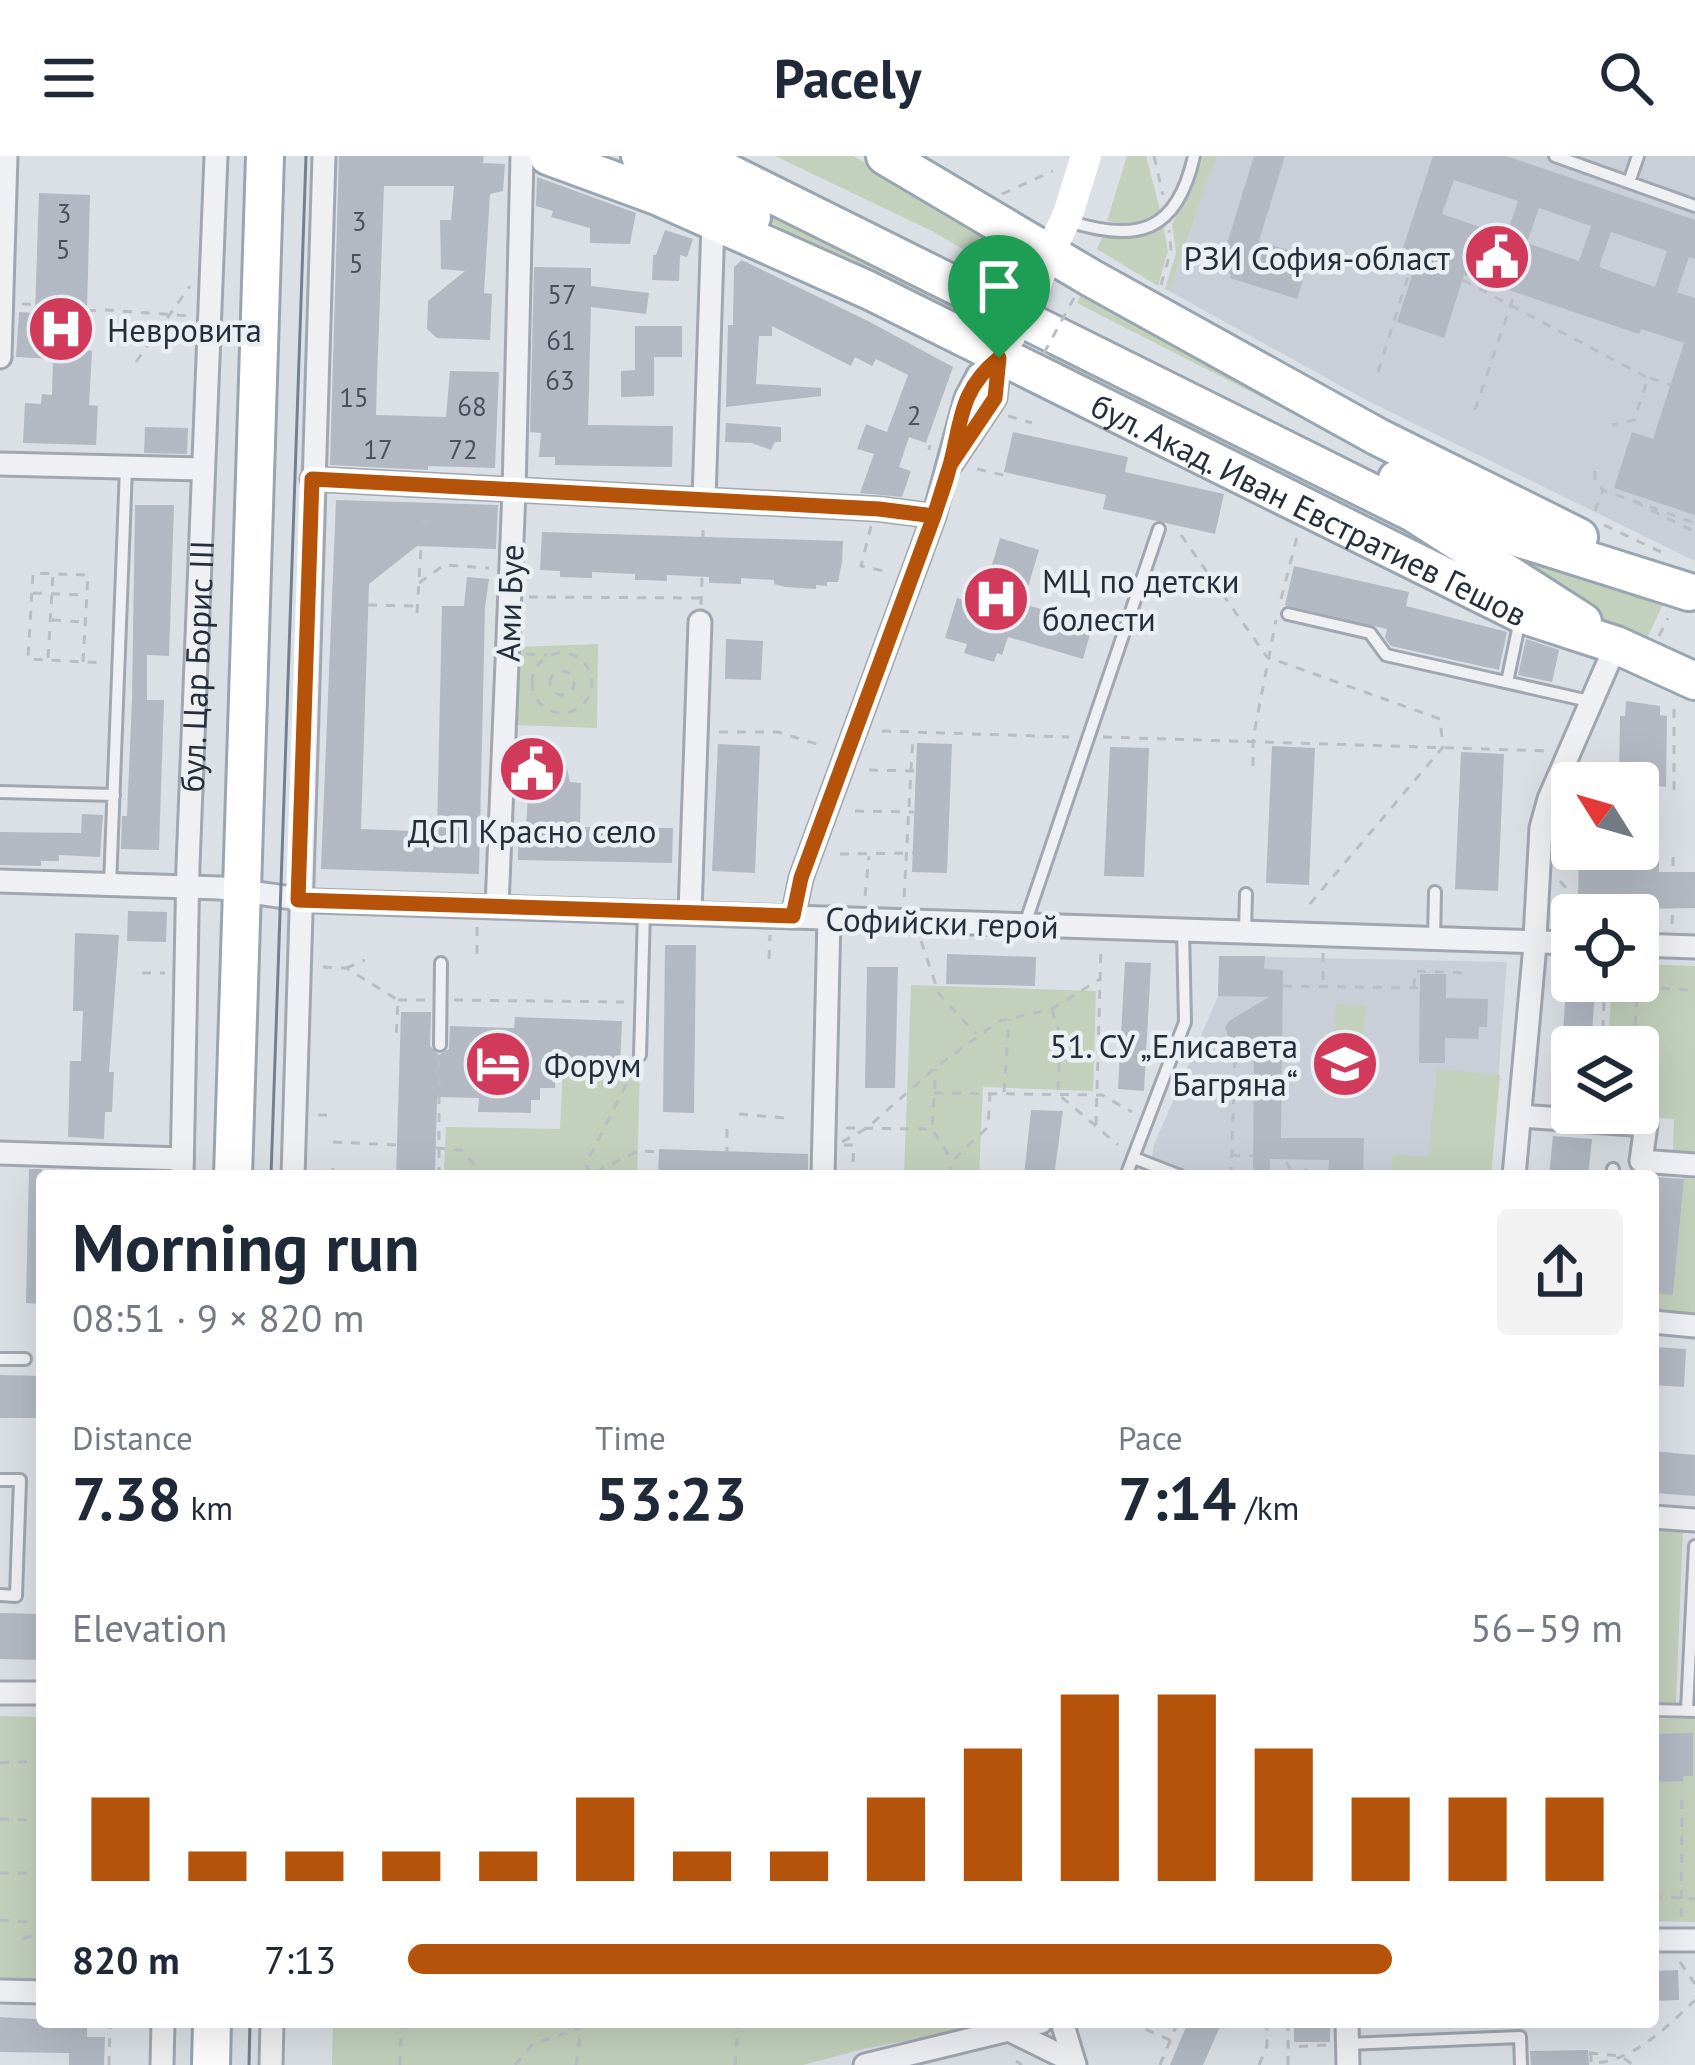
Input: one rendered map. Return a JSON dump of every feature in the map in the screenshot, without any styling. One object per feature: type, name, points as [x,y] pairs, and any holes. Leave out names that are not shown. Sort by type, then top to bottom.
[{"type":"main road","name":"бул. Цар Борис III","points":[[233,1170],[265,156]]},
{"type":"main road","name":"бул. Акад. Иван Евстратиев Гешов","points":[[548,156],[609,177],[1005,347],[1521,614],[1616,645]]},
{"type":"main road","points":[[640,156],[717,196],[868,290]]},
{"type":"main road","name":"бул. Акад. Иван Евстратиев Гешов","points":[[695,156],[1414,514],[1616,645],[1685,683]]},
{"type":"main road","name":"бул. Акад. Иван Евстратиев Гешов","points":[[748,156],[1521,539],[1686,598]]},
{"type":"main road","points":[[885,156],[922,165],[1033,267],[1378,437],[1686,598]]},
{"type":"main road","points":[[1005,347],[1033,267],[1066,220],[1073,162]]},
{"type":"main road","points":[[211,2065],[212,2028]]},
{"type":"street","points":[[0,357],[5,156]]},
{"type":"street","name":"бул. Цар Борис III","points":[[182,1168],[216,156]]},
{"type":"street","points":[[293,1170],[324,156]]},
{"type":"street","name":"Ами Буе","points":[[497,907],[522,156]]},
{"type":"street","points":[[704,499],[713,222]]},
{"type":"street","points":[[793,916],[801,878],[950,465],[995,398],[1005,347]]},
{"type":"street","points":[[0,464],[202,469]]},
{"type":"street","points":[[312,479],[934,516]]},
{"type":"street","points":[[690,913],[700,622]]},
{"type":"street","points":[[1515,1170],[1541,828],[1589,701],[1616,645]]},
{"type":"street","name":"Софийски герой","points":[[0,881],[188,887],[298,900],[1551,942]]},
{"type":"street","points":[[823,1170],[830,918]]},
{"type":"street","points":[[1659,946],[1695,947]]},
{"type":"street","points":[[1520,1116],[1646,1125],[1641,1161],[1695,1165]]},
{"type":"street","points":[[0,1153],[182,1168]]},
{"type":"street","points":[[1659,1323],[1695,1326]]},
{"type":"street","points":[[1659,1517],[1695,1520]]},
{"type":"street","points":[[0,1693],[36,1693]]},
{"type":"street","points":[[1659,1940],[1695,1940]]},
{"type":"street","points":[[0,1991],[36,1991]]},
{"type":"street","points":[[162,2065],[163,2028]]},
{"type":"street","points":[[271,2065],[272,2028]]},
{"type":"street","points":[[865,2065],[935,2056],[1022,2028]]},
{"type":"street","points":[[1064,2028],[1074,2064]]},
{"type":"street","points":[[1012,2031],[1074,2064]]},
{"type":"lane","points":[[1066,220],[1106,233],[1142,231],[1174,206],[1194,156]]},
{"type":"lane","points":[[1555,156],[1695,206]]},
{"type":"lane","points":[[1629,182],[1638,156]]},
{"type":"lane","points":[[110,885],[126,466]]},
{"type":"lane","points":[[1025,925],[1159,529]]},
{"type":"lane","points":[[1288,614],[1370,634],[1387,655],[1589,701]]},
{"type":"lane","points":[[1507,682],[1521,614]]},
{"type":"lane","points":[[0,792],[114,795]]},
{"type":"lane","points":[[1434,938],[1436,892]]},
{"type":"lane","points":[[1244,932],[1246,894]]},
{"type":"lane","points":[[638,1060],[644,911]]},
{"type":"lane","points":[[1128,1170],[1185,1022],[1183,930]]},
{"type":"lane","points":[[440,1046],[441,963]]},
{"type":"lane","points":[[1133,1158],[1164,1170]]},
{"type":"lane","points":[[0,1359],[25,1359]]},
{"type":"lane","points":[[0,1480],[20,1480],[16,1596],[0,1595]]},
{"type":"lane","points":[[1659,1710],[1691,1711],[1695,1546]]},
{"type":"lane","points":[[1348,2044],[1520,2037],[1521,2065]]},
{"type":"path","points":[[1154,156],[1166,206]]},
{"type":"path","points":[[995,197],[1073,162]]},
{"type":"path","points":[[1159,294],[1171,250],[1168,223]]},
{"type":"path","points":[[136,362],[212,255]]},
{"type":"path","points":[[1378,372],[1413,260]]},
{"type":"path","points":[[982,322],[1033,267]]},
{"type":"path","points":[[1463,280],[1671,386]]},
{"type":"path","points":[[1475,410],[1515,292]]},
{"type":"path","points":[[1044,353],[1073,298]]},
{"type":"path","points":[[2,303],[52,305],[52,312],[193,316]]},
{"type":"path","points":[[1612,424],[1634,421],[1648,378]]},
{"type":"path","points":[[1007,416],[1032,423]]},
{"type":"path","points":[[977,469],[1007,476]]},
{"type":"path","points":[[1595,470],[1595,482],[1603,490],[1695,532]]},
{"type":"path","points":[[1603,490],[1592,519],[1666,555]]},
{"type":"path","points":[[1628,499],[1655,504],[1695,523]]},
{"type":"path","points":[[1253,766],[1267,658],[1301,518]]},
{"type":"path","points":[[871,528],[861,566],[884,571]]},
{"type":"path","points":[[1181,535],[1267,658],[1440,719],[1443,747],[1304,911]]},
{"type":"path","points":[[368,605],[417,609],[421,547]]},
{"type":"path","points":[[419,583],[443,565],[511,569]]},
{"type":"path","points":[[83,662],[88,575],[33,573],[28,659],[118,664]]},
{"type":"path","points":[[48,660],[52,574]]},
{"type":"path","points":[[700,622],[702,577]]},
{"type":"path","points":[[32,593],[87,596]]},
{"type":"path","points":[[509,597],[701,598]]},
{"type":"path","points":[[1653,648],[1686,598]]},
{"type":"path","points":[[50,620],[86,622]]},
{"type":"path","points":[[524,654],[574,655],[588,668],[592,688],[582,706],[552,712],[536,699],[532,680],[548,656]]},
{"type":"path","points":[[558,671],[566,671],[573,676],[574,688],[565,695],[557,694],[550,681],[558,671]]},
{"type":"path","points":[[1673,790],[1685,683]]},
{"type":"path","points":[[882,731],[1557,751]]},
{"type":"path","points":[[696,732],[778,732],[823,746]]},
{"type":"path","points":[[904,897],[913,733]]},
{"type":"path","points":[[869,770],[914,771]]},
{"type":"path","points":[[855,811],[911,812]]},
{"type":"path","points":[[840,854],[913,854]]},
{"type":"path","points":[[866,896],[869,854]]},
{"type":"path","points":[[1673,857],[1673,872]]},
{"type":"path","points":[[1672,927],[1673,908]]},
{"type":"path","points":[[477,925],[477,963]]},
{"type":"path","points":[[769,959],[770,934]]},
{"type":"path","points":[[920,938],[939,994],[977,1036]]},
{"type":"path","points":[[1096,1126],[1101,946]]},
{"type":"path","points":[[1323,957],[1323,986]]},
{"type":"path","points":[[328,968],[346,968],[365,959]]},
{"type":"path","points":[[346,968],[398,1000],[642,1002]]},
{"type":"path","points":[[1283,986],[1417,988],[1415,971],[1468,973]]},
{"type":"path","points":[[142,973],[171,973]]},
{"type":"path","points":[[852,1170],[854,1145],[839,1144],[867,1128],[936,1067],[1009,1018],[1052,1009],[1100,979]]},
{"type":"path","points":[[1659,989],[1695,990]]},
{"type":"path","points":[[396,1040],[398,1000]]},
{"type":"path","points":[[1635,1024],[1637,1002]]},
{"type":"path","points":[[1052,1009],[1060,1035],[1058,1094]]},
{"type":"path","points":[[1004,1094],[1009,1018]]},
{"type":"path","points":[[1231,1170],[1234,1052]]},
{"type":"path","points":[[588,1170],[587,1162],[638,1060]]},
{"type":"path","points":[[936,1067],[932,1129],[952,1161]]},
{"type":"path","points":[[438,1170],[439,1072]]},
{"type":"path","points":[[934,1093],[1097,1095],[1126,1111],[1150,1113]]},
{"type":"path","points":[[951,1170],[952,1161],[988,1127],[990,1094]]},
{"type":"path","points":[[1058,1094],[1133,1158]]},
{"type":"path","points":[[739,1114],[799,1118]]},
{"type":"path","points":[[304,1115],[333,1115]]},
{"type":"path","points":[[867,1128],[932,1129]]},
{"type":"path","points":[[727,1129],[727,1151]]},
{"type":"path","points":[[333,1142],[397,1145]]},
{"type":"path","points":[[437,1148],[461,1150],[478,1170]]},
{"type":"path","points":[[600,1170],[638,1150],[658,1152]]},
{"type":"path","points":[[1230,1155],[1253,1156]]},
{"type":"path","points":[[1286,1162],[1291,1170]]},
{"type":"path","points":[[0,1763],[36,1761]]},
{"type":"path","points":[[1682,1792],[1682,1898]]},
{"type":"path","points":[[0,1820],[36,1820]]},
{"type":"path","points":[[0,1873],[36,1873]]},
{"type":"path","points":[[1659,1896],[1695,1899]]},
{"type":"path","points":[[0,1920],[36,1923]]},
{"type":"path","points":[[22,1939],[36,1934]]},
{"type":"path","points":[[1679,1966],[1695,1984]]},
{"type":"path","points":[[1634,2065],[1621,2056],[1590,2053],[1591,2063],[1616,2062],[1621,2056],[1652,2038],[1695,2000]]},
{"type":"path","points":[[109,2065],[110,2028]]},
{"type":"path","points":[[400,2065],[401,2028]]},
{"type":"path","points":[[515,2065],[533,2044],[572,2028]]},
{"type":"path","points":[[576,2065],[581,2028]]},
{"type":"path","points":[[735,2065],[738,2028]]},
{"type":"path","points":[[1142,2028],[1179,2044]]},
{"type":"path","points":[[1160,2065],[1175,2028]]},
{"type":"path","points":[[1259,2065],[1267,2046],[1267,2028]]},
{"type":"path","points":[[1288,2028],[1288,2065]]},
{"type":"path","points":[[1288,2047],[1348,2044]]},
{"type":"path","points":[[1016,2061],[1022,2065]]},
{"type":"shaded area","points":[[1217,156],[1695,156],[1695,561],[1368,401],[1169,291]]},
{"type":"shaded area","name":"51. СУ „Елисавета Багряна“","points":[[1219,956],[1507,962],[1491,1170],[1173,1170],[1151,1162],[1218,996]]},
{"type":"green space","points":[[775,156],[853,156],[1007,242],[1010,248],[996,269],[934,232]]},
{"type":"green space","points":[[1127,156],[1146,156],[1160,210],[1135,222],[1107,221]]},
{"type":"green space","points":[[1203,156],[1217,156],[1169,291],[1165,289],[1176,253],[1172,224]]},
{"type":"green space","points":[[711,183],[967,309],[971,319],[968,324],[823,253]]},
{"type":"green space","points":[[1163,225],[1168,251],[1158,286],[1097,249],[1102,238],[1143,236]]},
{"type":"green space","points":[[1081,295],[1205,356],[1382,459],[1077,303]]},
{"type":"green space","points":[[1050,354],[1417,540],[1421,537],[1481,575],[1042,370]]},
{"type":"green space","points":[[1452,520],[1524,555],[1663,604],[1648,636],[1637,633],[1633,641],[1617,633]]},
{"type":"green space","points":[[598,644],[597,728],[516,725],[519,647]]},
{"type":"green space","points":[[1659,965],[1695,966],[1695,1155],[1673,1153],[1674,1119],[1659,1118],[1659,1026],[1609,1026],[1611,1002],[1659,1002]]},
{"type":"green space","points":[[911,985],[1096,991],[1093,1091],[983,1087],[979,1170],[904,1170]]},
{"type":"green space","points":[[1336,1004],[1366,1006],[1362,1075],[1332,1074]]},
{"type":"green space","points":[[563,1068],[640,1071],[637,1170],[444,1168],[446,1127],[560,1129]]},
{"type":"green space","points":[[1437,1069],[1500,1075],[1492,1170],[1392,1170],[1393,1154],[1428,1157]]},
{"type":"green space","points":[[1684,1178],[1695,1179],[1695,1318],[1659,1315],[1659,1293],[1673,1294]]},
{"type":"green space","points":[[1659,1528],[1683,1528],[1676,1703],[1659,1702]]},
{"type":"green space","points":[[0,1716],[36,1717],[36,1979],[0,1978]]},
{"type":"green space","points":[[1659,1719],[1695,1719],[1695,1922],[1659,1921]]},
{"type":"green space","points":[[333,2028],[973,2028],[803,2065],[332,2065]]},
{"type":"building","points":[[339,156],[484,156],[483,163],[505,164],[503,191],[490,194],[484,293],[492,294],[490,340],[437,338],[427,329],[428,301],[465,271],[441,269],[440,220],[451,220],[454,186],[384,186],[377,380],[376,415],[446,417],[450,371],[499,372],[495,468],[330,465]]},
{"type":"building","points":[[1254,156],[1285,156],[1259,241],[1310,257],[1297,299],[1230,278],[1231,274],[1219,270]]},
{"type":"building","points":[[1433,156],[1506,156],[1695,220],[1695,259],[1689,257],[1677,292],[1695,298],[1695,515],[1614,488],[1632,432],[1653,439],[1684,343],[1641,329],[1639,334],[1464,275],[1444,338],[1397,322],[1419,254],[1403,248]],"holes":[[[1454,180],[1518,201],[1506,236],[1442,214]],[[1539,208],[1591,226],[1579,261],[1527,243]],[[1611,232],[1667,251],[1655,287],[1599,267]]]},
{"type":"building","points":[[537,177],[636,213],[630,244],[590,243],[590,228],[551,217],[553,211],[536,206]]},
{"type":"building","points":[[39,193],[90,195],[86,350],[92,351],[89,405],[98,406],[96,445],[23,443],[25,403],[41,404],[42,394],[52,395],[53,359],[16,357],[19,312],[35,313]]},
{"type":"building","points":[[665,230],[693,239],[687,257],[680,255],[679,281],[652,280],[653,255]]},
{"type":"building","points":[[742,260],[953,367],[926,443],[909,437],[899,467],[911,471],[902,497],[860,493],[874,454],[857,449],[866,424],[887,432],[908,375],[876,359],[872,366],[855,357],[851,366],[772,326],[772,336],[759,336],[756,384],[821,388],[821,396],[726,407],[734,267]]},
{"type":"building","points":[[534,267],[591,268],[591,286],[649,293],[646,314],[591,307],[588,425],[673,426],[672,467],[555,465],[555,457],[539,457],[541,433],[530,432]]},
{"type":"building","points":[[635,326],[682,326],[682,357],[654,357],[654,396],[621,397],[621,371],[635,370]]},
{"type":"building","points":[[726,423],[781,427],[781,442],[775,442],[771,450],[752,443],[725,442]]},
{"type":"building","points":[[145,427],[188,428],[187,454],[144,453]]},
{"type":"building","points":[[1013,432],[1128,457],[1125,472],[1224,494],[1215,534],[1103,509],[1106,495],[1004,472]]},
{"type":"building","points":[[336,500],[498,505],[496,549],[417,546],[369,584],[361,829],[437,832],[442,606],[464,606],[467,577],[489,579],[479,874],[321,869]]},
{"type":"building","points":[[135,505],[174,505],[169,656],[147,655],[147,700],[164,700],[159,850],[121,849],[132,700]]},
{"type":"building","points":[[542,532],[843,541],[842,562],[838,582],[816,585],[816,589],[741,578],[741,584],[667,575],[667,581],[635,580],[635,574],[592,572],[592,578],[560,577],[560,571],[540,570]]},
{"type":"building","name":"МЦ по детски болести","points":[[1000,538],[1039,550],[1023,604],[1093,624],[1083,659],[1008,637],[994,662],[964,653],[967,644],[945,638],[957,598],[980,605]]},
{"type":"building","points":[[1294,566],[1409,592],[1406,606],[1507,632],[1499,670],[1391,646],[1385,638],[1387,629],[1285,605]]},
{"type":"building","points":[[726,639],[763,641],[761,680],[725,679]]},
{"type":"building","points":[[1526,639],[1559,650],[1552,682],[1518,675]]},
{"type":"building","points":[[1626,701],[1660,706],[1660,715],[1667,716],[1666,787],[1659,786],[1659,762],[1619,762],[1620,716],[1625,716]]},
{"type":"building","points":[[917,743],[952,744],[947,873],[912,872]]},
{"type":"building","points":[[718,744],[760,746],[755,873],[712,871]]},
{"type":"building","points":[[1272,746],[1315,748],[1309,885],[1266,883]]},
{"type":"building","points":[[1110,747],[1149,748],[1144,877],[1104,876]]},
{"type":"building","points":[[1461,752],[1504,754],[1498,891],[1455,889]]},
{"type":"building","points":[[531,759],[565,760],[570,782],[581,783],[580,827],[673,828],[672,863],[518,860],[518,837],[525,837]]},
{"type":"building","points":[[82,814],[103,815],[100,857],[59,855],[59,861],[41,861],[41,866],[0,865],[0,832],[81,833]]},
{"type":"building","points":[[1579,870],[1695,872],[1695,908],[1659,909],[1659,894],[1578,894]]},
{"type":"building","points":[[128,911],[167,912],[166,942],[127,941]]},
{"type":"building","points":[[75,933],[119,935],[109,1072],[114,1072],[112,1112],[105,1112],[104,1139],[68,1137],[70,1061],[81,1061],[83,1011],[73,1011]]},
{"type":"building","points":[[665,945],[696,945],[694,1113],[663,1112]]},
{"type":"building","points":[[947,954],[1036,957],[1035,986],[946,984]]},
{"type":"building","points":[[1219,956],[1265,956],[1264,969],[1283,970],[1281,1138],[1364,1138],[1363,1170],[1328,1170],[1329,1160],[1270,1159],[1270,1170],[1253,1170],[1254,1043],[1231,1043],[1225,1028],[1269,997],[1218,996]]},
{"type":"building","points":[[1125,962],[1151,963],[1144,1091],[1118,1089]]},
{"type":"building","points":[[867,967],[898,967],[895,1088],[865,1088]]},
{"type":"building","points":[[1420,974],[1446,974],[1446,998],[1488,999],[1487,1027],[1479,1027],[1478,1039],[1445,1038],[1445,1063],[1419,1063]]},
{"type":"building","points":[[1565,1002],[1594,1002],[1592,1026],[1563,1026]]},
{"type":"building","name":"Форум","points":[[401,1012],[431,1012],[430,1046],[439,1055],[449,1049],[450,1026],[514,1028],[515,1017],[622,1021],[620,1065],[556,1063],[555,1088],[540,1088],[540,1100],[531,1100],[531,1113],[478,1112],[479,1098],[437,1097],[435,1170],[396,1170]]},
{"type":"building","points":[[1031,1110],[1063,1111],[1055,1170],[1025,1170]]},
{"type":"building","points":[[1553,1136],[1592,1139],[1589,1170],[1550,1170]]},
{"type":"building","points":[[659,1149],[808,1154],[808,1170],[658,1170]]},
{"type":"building","points":[[29,1169],[42,1169],[36,1170],[36,1304],[26,1303]]},
{"type":"building","points":[[1659,1177],[1684,1179],[1673,1295],[1659,1294]]},
{"type":"building","points":[[1659,1347],[1686,1349],[1684,1387],[1659,1385]]},
{"type":"building","points":[[0,1375],[36,1376],[36,1418],[0,1418]]},
{"type":"building","points":[[1659,1452],[1695,1455],[1695,1496],[1659,1493]]},
{"type":"building","points":[[0,1613],[36,1614],[36,1660],[0,1659]]},
{"type":"building","points":[[1693,1733],[1693,1776],[1659,1782],[1659,1734]]},
{"type":"building","points":[[1678,1970],[1679,2000],[1659,2001],[1659,1971]]},
{"type":"building","points":[[0,2017],[36,2019],[36,2028],[87,2028],[87,2037],[105,2037],[104,2065],[69,2065],[69,2053],[0,2052]]},
{"type":"building","points":[[1185,2028],[1219,2028],[1203,2065],[1170,2065]]},
{"type":"building","points":[[1294,2028],[1330,2028],[1330,2042],[1294,2042]]},
{"type":"building","points":[[1588,2050],[1589,2065],[1531,2065],[1530,2051]]},
{"type":"tram line","points":[[271,1170],[306,156]]},
{"type":"tram line","points":[[249,2065],[250,2028]]},
{"type":"place","name":"РЗИ София-област","points":[[1497,257]]},
{"type":"place","name":"Невровита","points":[[61,329]]},
{"type":"place","name":"МЦ по детски болести","points":[[996,599]]},
{"type":"place","name":"ДСП Красно село","points":[[532,769]]},
{"type":"place","name":"Форум","points":[[498,1064]]},
{"type":"place","name":"51. СУ „Елисавета Багряна“","points":[[1345,1064]]},
{"type":"route","points":[[999,358],[978,375],[958,419],[934,516],[801,878],[793,916],[298,900],[312,479],[879,509],[934,516],[950,465],[995,398],[999,358]]}]
